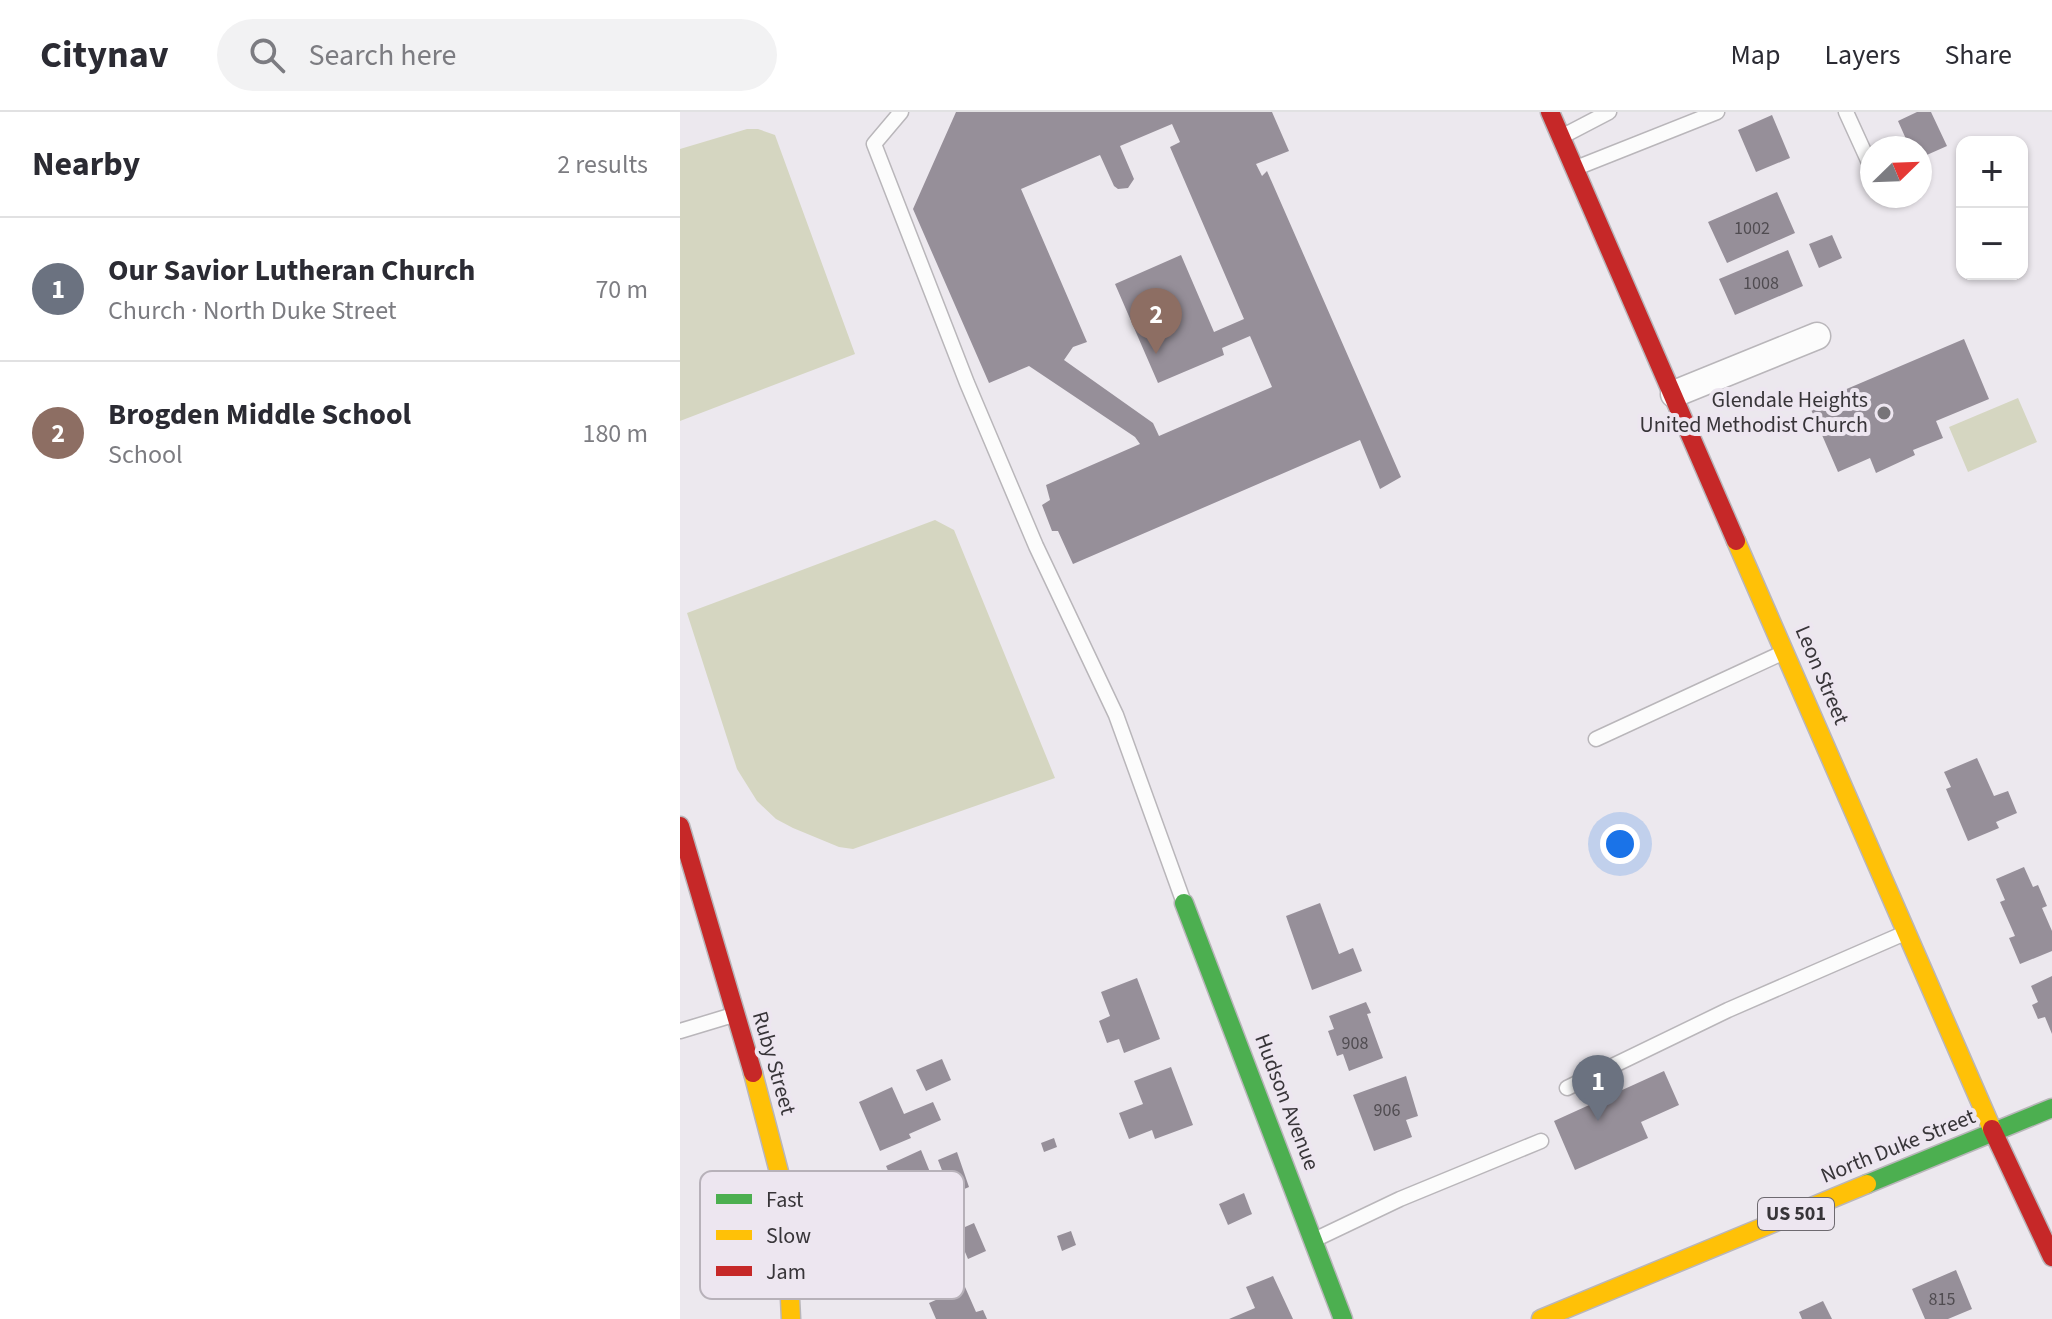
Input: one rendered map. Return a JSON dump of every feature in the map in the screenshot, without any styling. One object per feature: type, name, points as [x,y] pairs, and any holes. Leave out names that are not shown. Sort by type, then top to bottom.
[{"type":"main road","name":"Leon Street","points":[[1550,112],[1994,1133],[2052,1257]]},
{"type":"main road","name":"Ruby Street","points":[[680,826],[779,1171]]},
{"type":"main road","name":"Hudson Avenue","points":[[1184,903],[1343,1319]]},
{"type":"main road","name":"North Duke Street","points":[[1541,1319],[2052,1108]]},
{"type":"main road","name":"Ruby Street","points":[[790,1299],[791,1319]]},
{"type":"street","points":[[1674,394],[1817,336]]},
{"type":"lane","points":[[901,112],[874,144],[967,383],[1036,546],[1116,715],[1184,903]]},
{"type":"lane","points":[[1561,136],[1609,112]]},
{"type":"lane","points":[[1575,168],[1717,112]]},
{"type":"lane","points":[[1846,112],[1860,143]]},
{"type":"lane","points":[[1596,739],[1786,651]]},
{"type":"lane","points":[[1567,1088],[1728,1010],[1907,932]]},
{"type":"lane","points":[[680,1031],[735,1014]]},
{"type":"lane","points":[[1314,1240],[1400,1199],[1541,1141]]},
{"type":"green space","points":[[747,129],[775,135],[855,354],[680,421],[680,149]]},
{"type":"green space","points":[[2018,398],[2037,442],[1968,472],[1949,427]]},
{"type":"green space","points":[[935,520],[954,530],[1055,778],[853,849],[839,847],[776,819],[757,801],[737,769],[687,613]]},
{"type":"building","points":[[956,112],[1272,112],[1289,151],[1256,164],[1262,176],[1267,171],[1401,477],[1380,489],[1360,440],[1073,564],[1058,531],[1052,531],[1042,505],[1050,500],[1046,485],[1140,444],[1135,437],[1029,366],[989,383],[913,209]],"holes":[[[1172,124],[1180,142],[1170,147],[1244,319],[1214,332],[1181,255],[1115,284],[1158,383],[1224,355],[1222,348],[1250,336],[1272,387],[1159,436],[1153,423],[1064,360],[1073,347],[1087,342],[1021,189],[1100,155],[1114,186],[1118,189],[1128,188],[1134,179],[1120,146]]]},
{"type":"building","points":[[1917,112],[1931,112],[1947,146],[1932,153],[1932,136],[1905,136],[1898,121]]},
{"type":"building","points":[[1772,115],[1790,158],[1756,172],[1738,130]]},
{"type":"building","points":[[1777,192],[1795,233],[1727,263],[1708,222]]},
{"type":"building","points":[[1832,235],[1842,258],[1819,268],[1809,244]]},
{"type":"building","points":[[1788,250],[1803,286],[1735,315],[1719,279]]},
{"type":"building","name":"Glendale Heights United Methodist Church","points":[[1964,339],[1989,399],[1936,421],[1943,438],[1913,450],[1915,455],[1876,473],[1870,458],[1838,472],[1809,405]]},
{"type":"building","points":[[1977,758],[1994,796],[2008,791],[2017,813],[1996,822],[1999,828],[1968,841],[1946,789],[1951,787],[1944,772]]},
{"type":"building","points":[[2024,867],[2033,887],[2038,885],[2047,906],[2042,908],[2052,931],[2052,951],[2020,964],[2009,938],[2015,936],[2000,902],[2005,900],[1996,879]]},
{"type":"building","points":[[1320,903],[1339,954],[1353,948],[1362,971],[1312,990],[1286,916]]},
{"type":"building","points":[[2052,976],[2052,1034],[2045,1017],[2038,1019],[2032,1005],[2038,1002],[2031,986]]},
{"type":"building","points":[[1137,978],[1160,1039],[1124,1053],[1119,1039],[1107,1043],[1099,1021],[1110,1016],[1101,992]]},
{"type":"building","points":[[1366,1002],[1371,1013],[1367,1014],[1383,1058],[1349,1071],[1343,1054],[1337,1056],[1328,1031],[1334,1029],[1329,1016]]},
{"type":"building","points":[[942,1059],[951,1080],[926,1091],[916,1070]]},
{"type":"building","points":[[1171,1067],[1193,1125],[1155,1139],[1152,1130],[1129,1139],[1119,1113],[1143,1104],[1134,1081]]},
{"type":"building","points":[[1664,1071],[1679,1105],[1641,1122],[1648,1138],[1575,1170],[1554,1121]]},
{"type":"building","points":[[1406,1076],[1418,1116],[1406,1120],[1412,1137],[1374,1151],[1353,1095]]},
{"type":"building","points":[[892,1087],[904,1114],[933,1102],[941,1120],[909,1134],[911,1138],[880,1151],[859,1102]]},
{"type":"building","points":[[1054,1138],[1057,1147],[1044,1152],[1041,1143]]},
{"type":"building","points":[[921,1150],[930,1171],[888,1171],[886,1166]]},
{"type":"building","points":[[957,1152],[964,1171],[942,1171],[938,1160]]},
{"type":"building","points":[[964,1172],[969,1187],[964,1189]]},
{"type":"building","points":[[1244,1193],[1252,1214],[1228,1225],[1219,1204]]},
{"type":"building","points":[[974,1223],[986,1251],[968,1259],[964,1250],[964,1227]]},
{"type":"building","points":[[1071,1231],[1076,1245],[1062,1251],[1057,1236]]},
{"type":"building","points":[[1956,1270],[1972,1309],[1948,1319],[1925,1319],[1912,1289]]},
{"type":"building","points":[[1273,1276],[1293,1319],[1229,1319],[1255,1308],[1246,1287]]},
{"type":"building","points":[[964,1287],[976,1312],[983,1310],[987,1319],[936,1319],[929,1303],[938,1299],[964,1299]]},
{"type":"building","points":[[1823,1301],[1832,1319],[1802,1319],[1799,1312]]},
{"type":"traffic: fast","points":[[1184,903],[1343,1319]]},
{"type":"traffic: fast","points":[[1867,1184],[2052,1108]]},
{"type":"traffic: slow","points":[[1736,541],[1992,1129]]},
{"type":"traffic: slow","points":[[753,1073],[779,1171]]},
{"type":"traffic: slow","points":[[1541,1319],[1867,1184]]},
{"type":"traffic: slow","points":[[790,1299],[791,1319]]},
{"type":"traffic: jam","points":[[1550,112],[1736,541]]},
{"type":"traffic: jam","points":[[680,826],[753,1073]]},
{"type":"traffic: jam","points":[[1992,1129],[2052,1257]]},
{"type":"place","name":"Brogden Middle School","points":[[1156,354]]},
{"type":"place","name":"Glendale Heights United Methodist Church","points":[[1884,413]]},
{"type":"place","name":"Our Savior Lutheran Church","points":[[1598,1121]]}]
